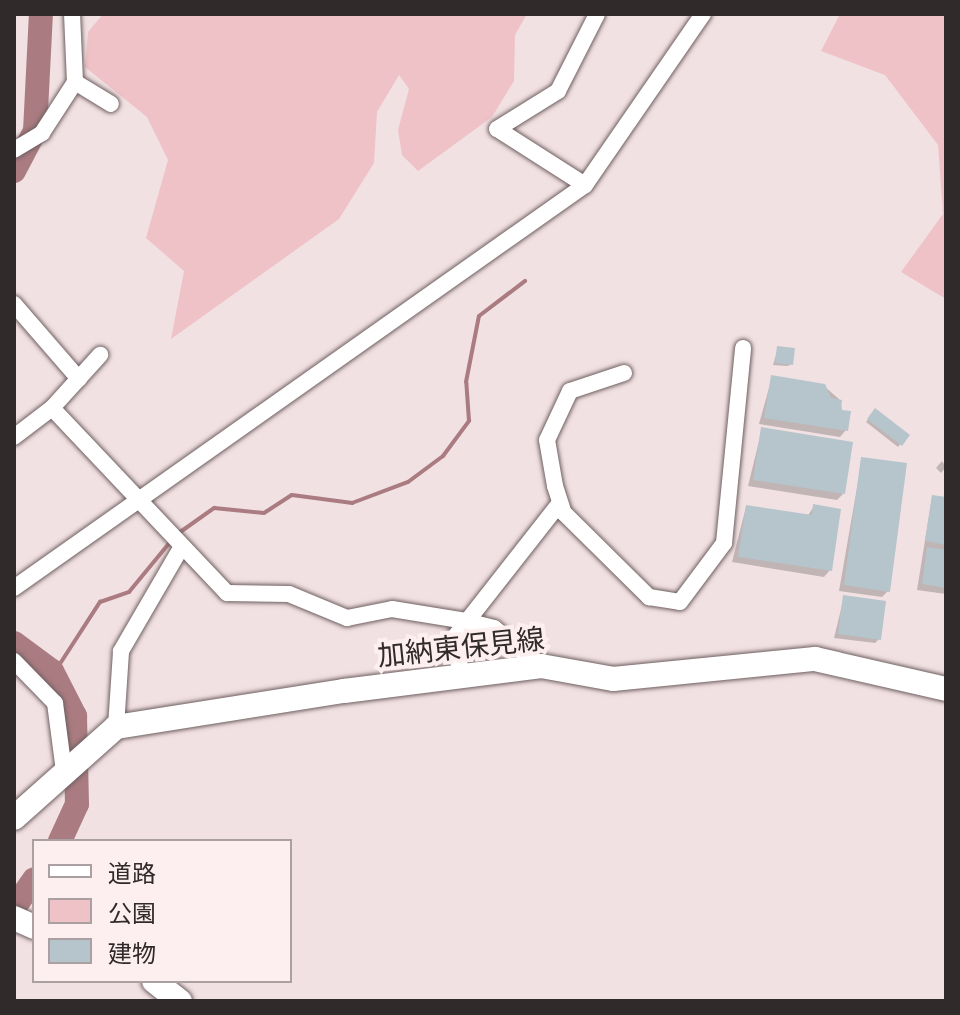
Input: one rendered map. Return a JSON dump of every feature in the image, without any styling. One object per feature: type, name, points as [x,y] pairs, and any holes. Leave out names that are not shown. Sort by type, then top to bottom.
[{"type":"main road","name":"加納東保見線","points":[[116,727],[541,666],[613,679],[815,659],[946,689]]},
{"type":"main road","points":[[14,818],[116,727]]},
{"type":"main road","points":[[157,983],[180,1001]]},
{"type":"street","points":[[19,146],[42,133],[75,82],[72,14]]},
{"type":"street","points":[[585,185],[497,129],[558,91],[597,14]]},
{"type":"street","points":[[14,588],[141,502],[585,185],[703,14]]},
{"type":"street","points":[[75,82],[111,104]]},
{"type":"street","points":[[14,304],[79,379]]},
{"type":"street","points":[[624,373],[570,391],[547,440],[559,504],[649,597],[680,602],[724,543],[743,348]]},
{"type":"street","points":[[14,437],[52,408],[100,355]]},
{"type":"street","points":[[52,408],[182,546],[234,595],[289,594],[342,618],[392,609],[466,621],[494,628],[541,666]]},
{"type":"street","points":[[464,675],[450,651],[466,621],[559,504]]},
{"type":"street","points":[[116,727],[121,651],[182,546]]},
{"type":"street","points":[[14,661],[55,703],[71,764]]},
{"type":"green space","points":[[103,14],[527,14],[515,35],[514,81],[492,117],[418,171],[402,155],[398,130],[409,89],[399,75],[377,112],[374,163],[339,219],[171,339],[184,271],[146,238],[168,160],[147,117],[85,67],[88,32]]},
{"type":"green space","points":[[840,14],[946,14],[946,299],[901,272],[943,214],[938,145],[885,75],[821,51]]},
{"type":"building","points":[[777,346],[795,348],[793,365],[775,363]]},
{"type":"building","points":[[771,375],[825,384],[831,398],[842,400],[841,410],[851,411],[848,431],[764,418]]},
{"type":"building","points":[[875,408],[910,435],[902,446],[867,419]]},
{"type":"building","points":[[761,427],[853,442],[845,494],[753,480]]},
{"type":"building","points":[[861,457],[907,463],[890,592],[844,585]]},
{"type":"building","points":[[932,495],[946,497],[946,545],[925,541]]},
{"type":"building","points":[[813,504],[841,509],[832,571],[738,557],[746,505],[812,515]]},
{"type":"building","points":[[927,547],[946,550],[946,588],[922,584]]},
{"type":"building","points":[[843,595],[886,601],[881,640],[838,634]]},
{"type":"waterway","points":[[14,171],[35,131],[41,14]]},
{"type":"waterway","points":[[176,535],[214,508],[264,513],[292,495],[352,503],[408,482],[443,456],[469,421],[466,382],[479,316],[525,281]]},
{"type":"waterway","points":[[54,673],[100,602],[129,592],[171,541]]},
{"type":"waterway","points":[[14,643],[52,671],[75,716],[77,804],[61,839]]},
{"type":"waterway","points":[[14,908],[32,882]]}]
